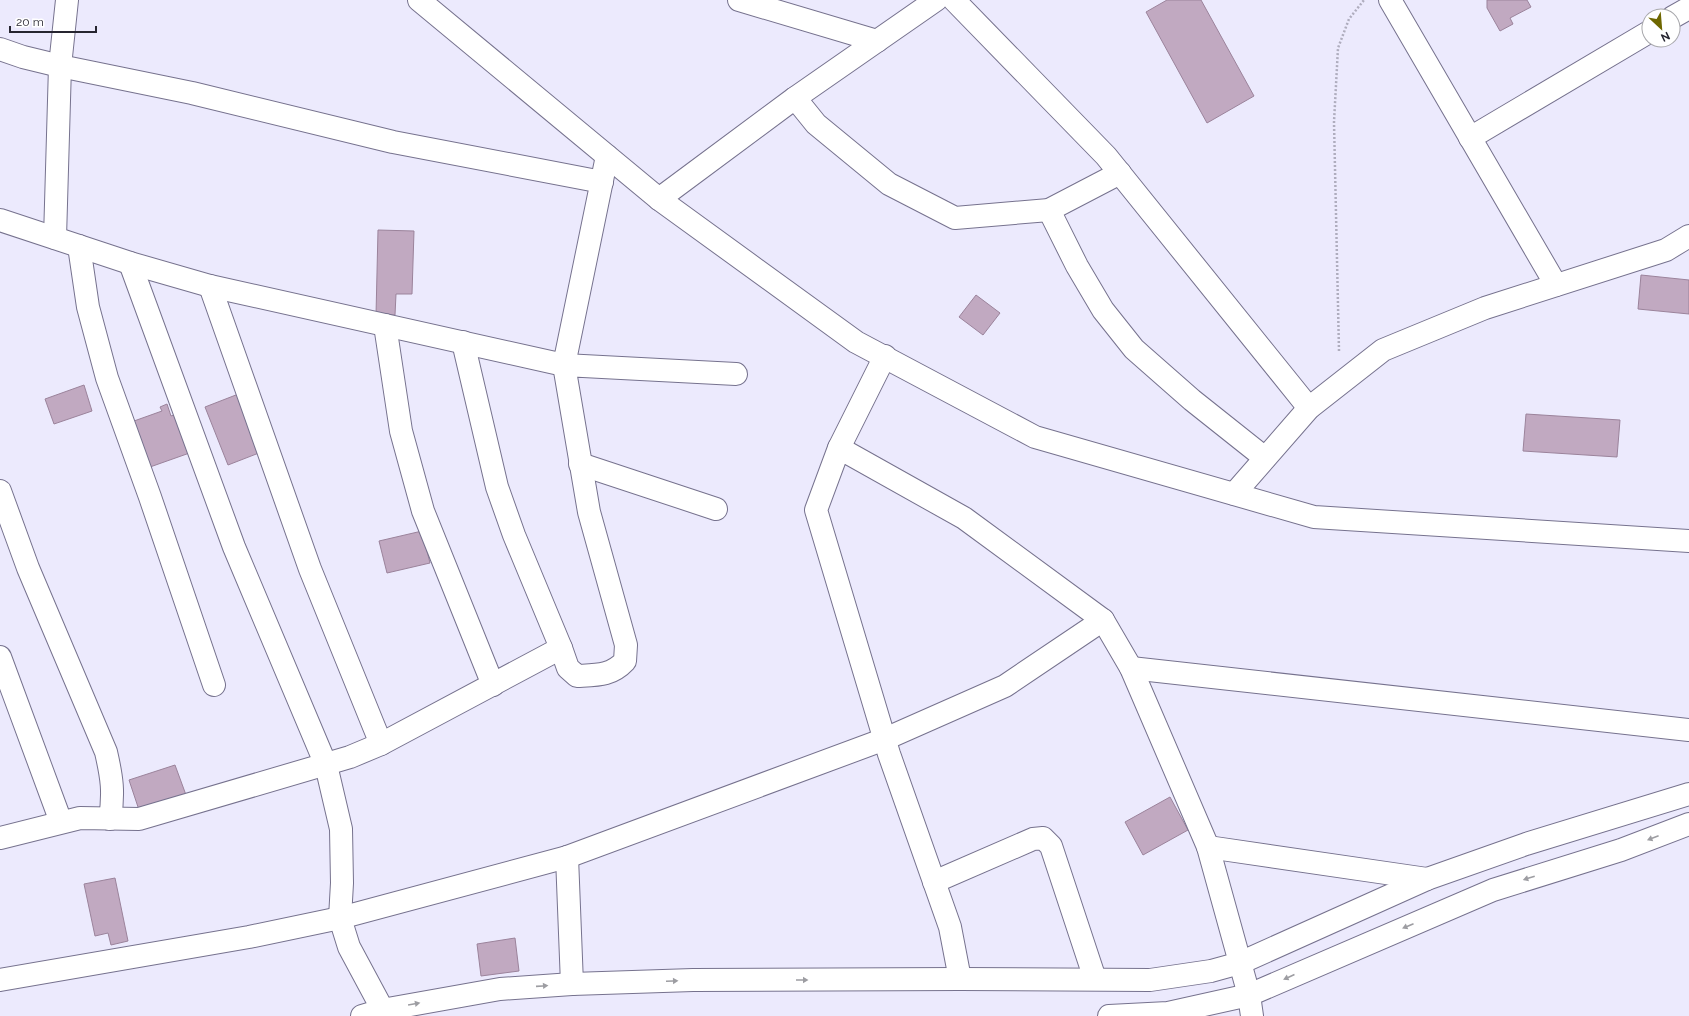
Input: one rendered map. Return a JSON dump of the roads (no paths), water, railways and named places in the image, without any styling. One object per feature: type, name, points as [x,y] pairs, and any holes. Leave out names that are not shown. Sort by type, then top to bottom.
[{"type":"street","points":[[55,238],[60,66],[67,0]]},
{"type":"street","points":[[419,0],[659,199],[856,342],[885,356],[1035,437],[1314,517],[1689,541]]},
{"type":"street","points":[[739,0],[877,41]]},
{"type":"street","points":[[659,199],[796,98],[936,0]]},
{"type":"street","points":[[954,0],[1106,156],[1309,408]]},
{"type":"street","points":[[1390,0],[1556,285]]},
{"type":"street","points":[[1470,138],[1641,37]]},
{"type":"street","points":[[0,49],[23,57],[60,66],[192,93],[393,142],[602,182]]},
{"type":"street","points":[[796,98],[816,124],[889,184],[956,218],[1049,210],[1120,173]]},
{"type":"street","points":[[463,342],[497,487],[514,535],[568,668],[577,676],[602,675],[617,669],[625,661],[626,645],[589,512],[564,364],[607,156]]},
{"type":"street","points":[[1049,210],[1077,266],[1103,310],[1134,349],[1192,400],[1265,458]]},
{"type":"street","points":[[0,220],[130,263],[210,286],[564,364],[736,374]]},
{"type":"street","points":[[1234,494],[1309,408],[1383,350],[1485,308],[1666,250],[1689,236]]},
{"type":"street","points":[[79,246],[88,307],[106,378],[150,498],[214,685]]},
{"type":"street","points":[[130,263],[234,547],[326,765],[341,829],[342,883],[340,918],[349,947],[377,1014],[500,989],[572,984],[700,980],[1150,980],[1211,971],[1240,963],[1427,879],[1526,844],[1689,794]]},
{"type":"street","points":[[210,286],[310,569],[381,744]]},
{"type":"street","points":[[386,325],[401,431],[423,512],[493,685]]},
{"type":"street","points":[[885,356],[839,448],[816,510],[885,739],[950,927],[960,979]]},
{"type":"street","points":[[839,448],[964,518],[1103,620],[1131,668],[1208,847],[1249,995],[1252,1016]]},
{"type":"street","points":[[580,464],[716,509]]},
{"type":"street","points":[[0,491],[28,568],[106,752],[111,776],[113,797],[110,819]]},
{"type":"street","points":[[0,980],[249,937],[340,918],[567,857],[885,739],[1005,686],[1103,620]]},
{"type":"street","points":[[0,838],[80,818],[139,820],[350,757],[381,744],[561,648]]},
{"type":"street","points":[[0,657],[61,822]]},
{"type":"street","points":[[1131,668],[1689,730]]},
{"type":"street","points":[[1109,1016],[1168,1013],[1249,995],[1493,890],[1621,850],[1689,824]]},
{"type":"street","points":[[934,882],[1033,839],[1042,838],[1051,846],[1095,979]]},
{"type":"street","points":[[1208,847],[1427,879]]},
{"type":"street","points":[[567,857],[572,984]]}]
